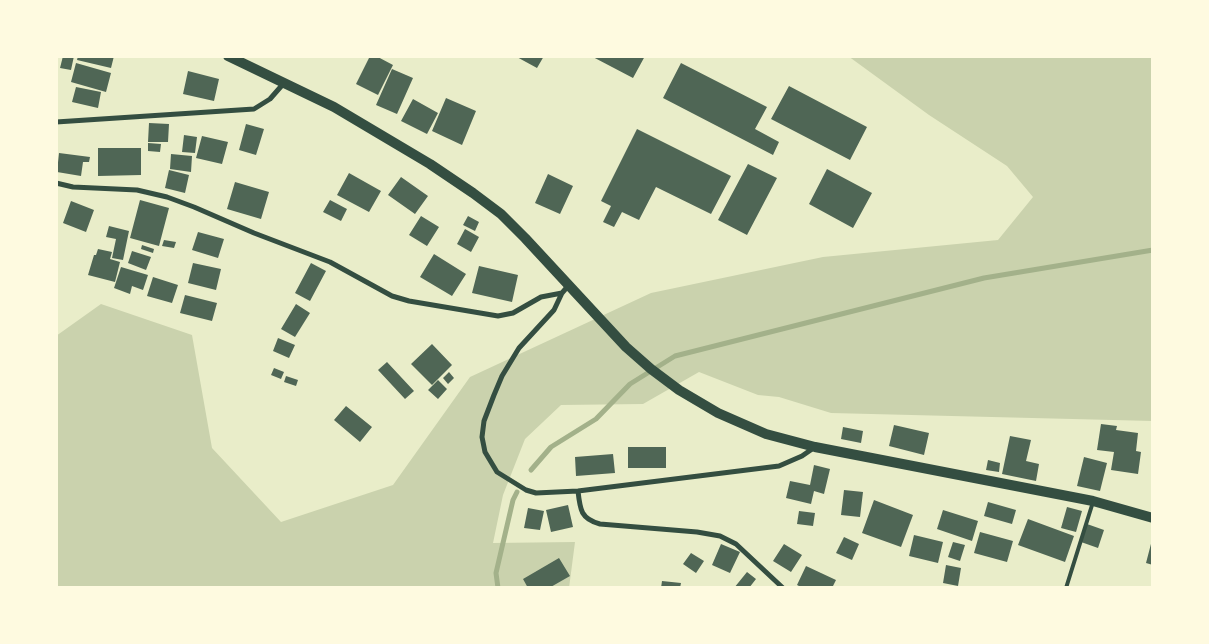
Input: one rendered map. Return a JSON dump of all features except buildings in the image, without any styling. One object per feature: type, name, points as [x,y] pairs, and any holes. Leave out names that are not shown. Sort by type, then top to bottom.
[{"type":"main road","points":[[228,56],[334,106],[474,193],[525,238],[565,289],[591,310],[626,347],[651,369],[679,390],[740,423],[766,434],[815,447],[1093,501],[1153,518]]},
{"type":"street","points":[[56,122],[254,109],[270,99],[284,83]]},
{"type":"street","points":[[56,183],[73,187],[137,190],[167,197],[330,262],[392,296],[409,301],[498,316],[513,313],[541,297],[565,289]]},
{"type":"street","points":[[565,289],[554,310],[519,348],[502,376],[484,421],[482,437],[485,452],[504,478],[526,490],[536,493],[578,491],[780,466],[802,456],[815,447]]},
{"type":"street","points":[[578,491],[579,504],[584,516],[591,522],[689,531],[720,536],[736,544],[783,588]]},
{"type":"lane","points":[[1066,588],[1093,501]]},
{"type":"green space","points":[[848,56],[1153,56],[1153,421],[831,413],[779,397],[758,395],[699,372],[643,404],[561,405],[525,439],[503,495],[493,543],[575,542],[569,588],[56,588],[56,336],[101,304],[192,335],[212,448],[281,522],[393,485],[470,377],[651,293],[823,257],[998,240],[1033,197],[1007,166],[929,115]]},
{"type":"waterway","points":[[531,470],[551,447],[596,419],[630,384],[675,356],[984,278],[1153,250]]},
{"type":"waterway","points":[[498,588],[496,573],[513,500],[517,492]]}]
